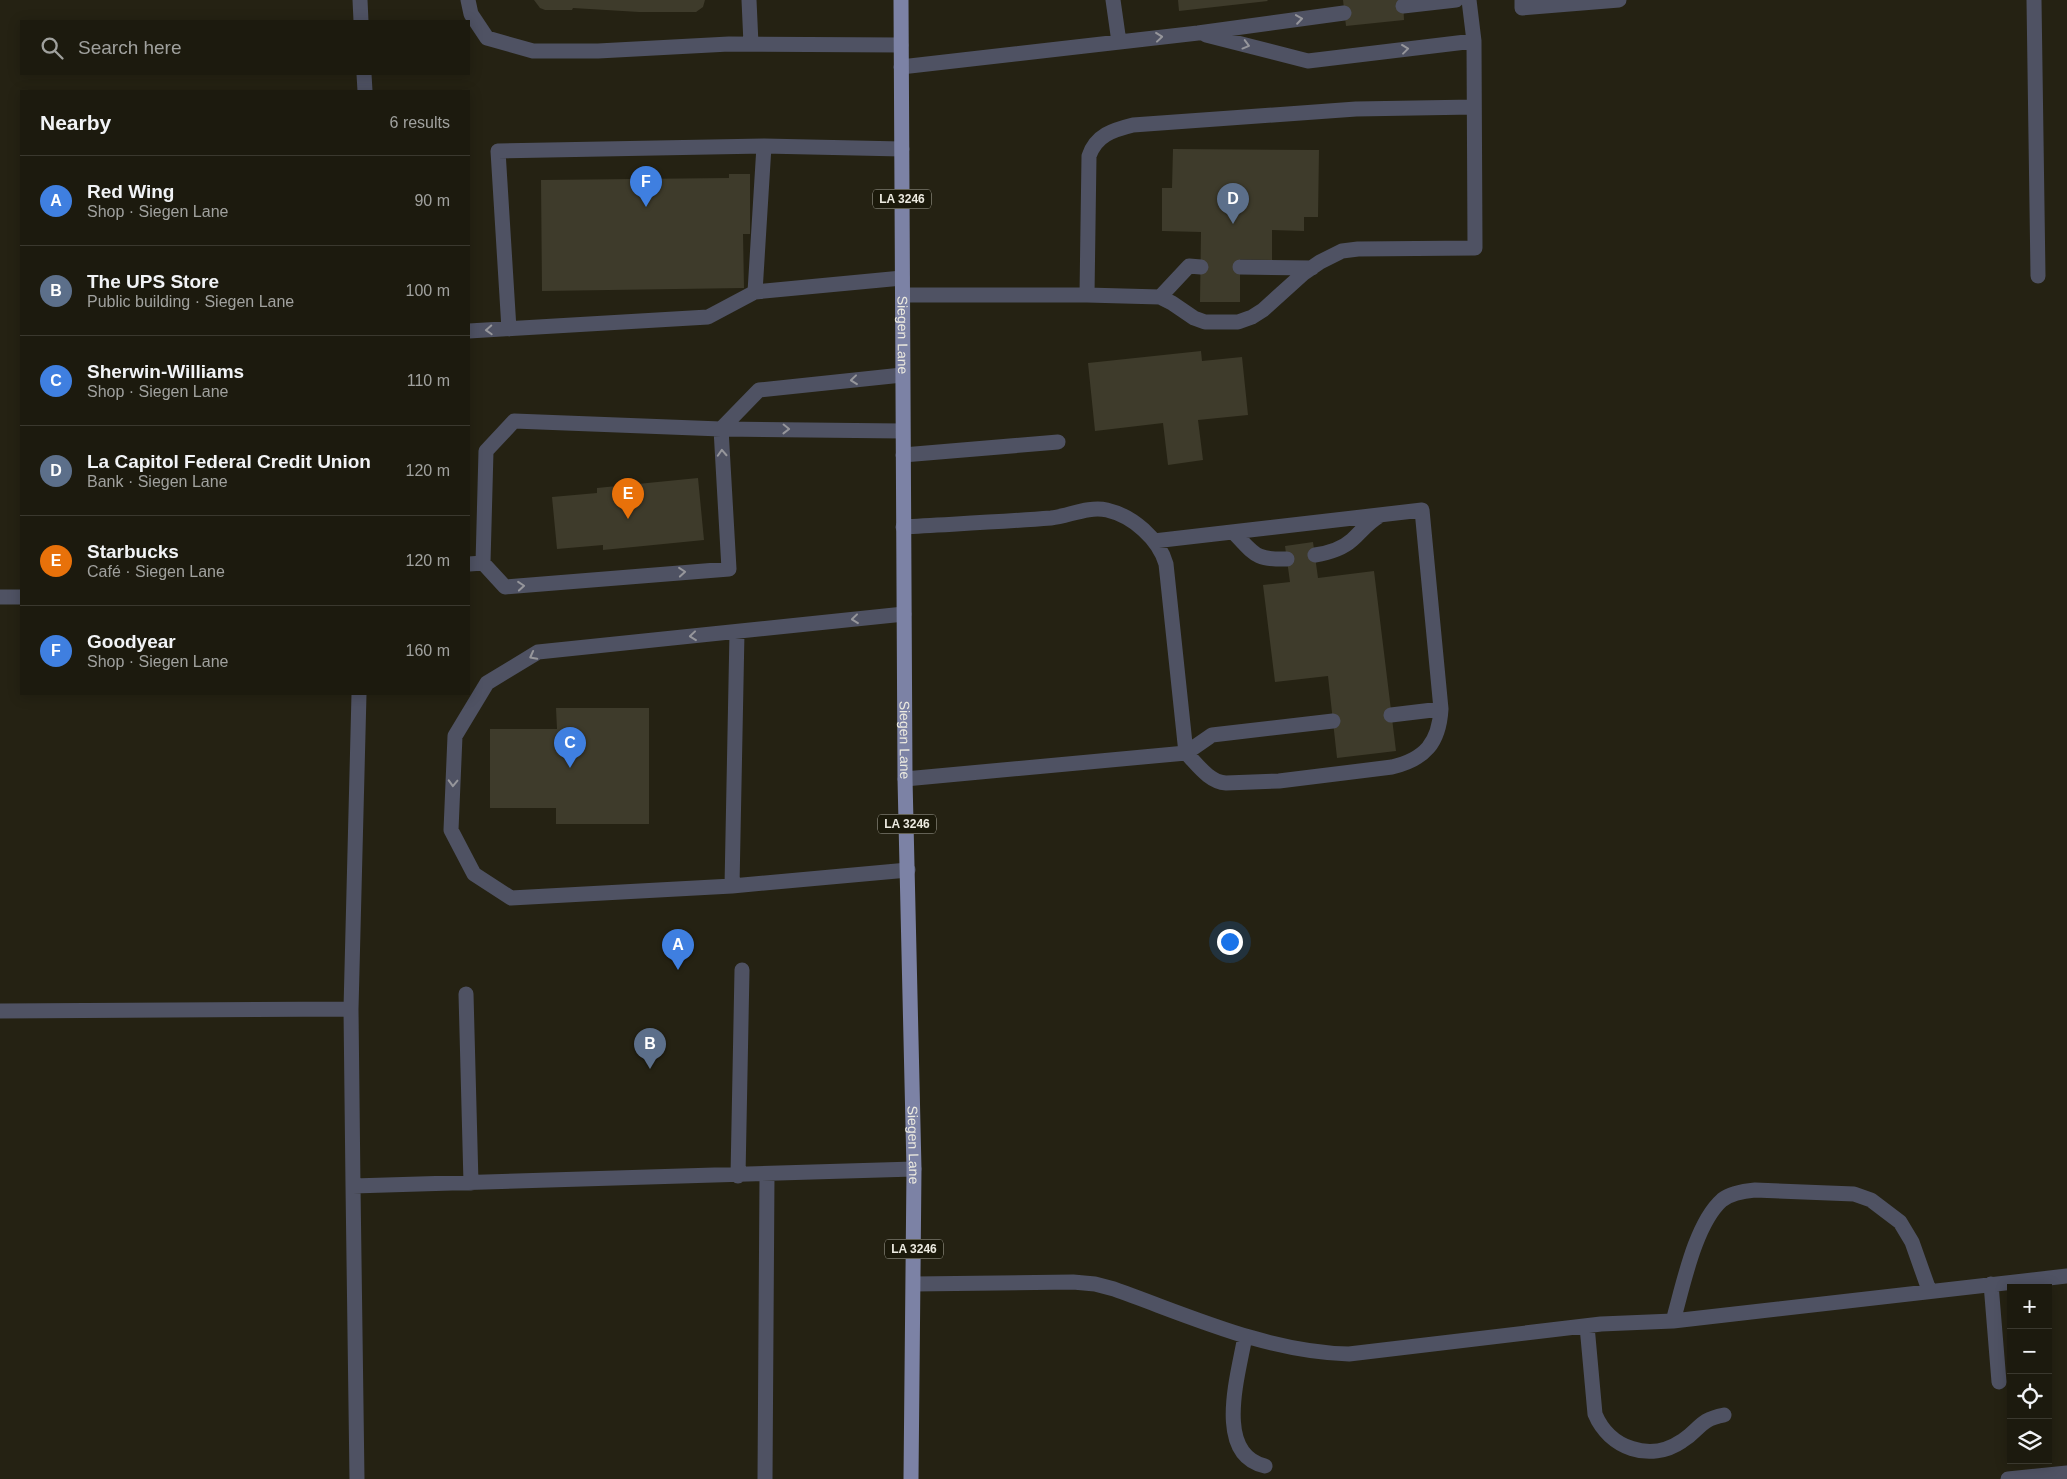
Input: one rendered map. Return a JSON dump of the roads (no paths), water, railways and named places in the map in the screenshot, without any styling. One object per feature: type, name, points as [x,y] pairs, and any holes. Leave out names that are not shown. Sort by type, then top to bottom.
[{"type":"main road","name":"Siegen Lane","points":[[901,0],[902,527],[905,779],[914,1169],[910,1479]]},
{"type":"lane","points":[[360,0],[361,20]]},
{"type":"lane","points":[[468,0],[471,14],[487,38],[533,51],[598,51],[751,44],[901,45]]},
{"type":"lane","points":[[749,0],[751,44]]},
{"type":"lane","points":[[1113,0],[1119,42]]},
{"type":"lane","points":[[1403,6],[1456,0]]},
{"type":"lane","points":[[903,295],[1087,294],[1160,297],[1194,318],[1205,322],[1238,322],[1252,317],[1263,310],[1312,268],[1342,251],[1358,249],[1475,248],[1474,41],[1469,0]]},
{"type":"lane","points":[[1522,0],[1522,8],[1619,0]]},
{"type":"lane","points":[[2034,0],[2038,276]]},
{"type":"lane","points":[[901,67],[1198,33],[1344,13]]},
{"type":"lane","points":[[1198,33],[1308,61],[1474,41]]},
{"type":"lane","points":[[364,75],[365,90]]},
{"type":"lane","points":[[1087,294],[1089,156],[1092,146],[1112,130],[1133,125],[1356,109],[1474,108]]},
{"type":"lane","points":[[755,292],[764,146]]},
{"type":"lane","points":[[509,329],[498,151],[764,146],[902,149]]},
{"type":"lane","points":[[1160,297],[1188,266],[1201,267]]},
{"type":"lane","points":[[1240,267],[1312,268]]},
{"type":"lane","points":[[470,331],[708,317],[755,292],[902,278]]},
{"type":"lane","points":[[902,375],[759,390],[720,429],[729,568],[505,588],[476,564],[486,451],[514,421],[720,429],[902,431]]},
{"type":"lane","points":[[903,455],[1058,442]]},
{"type":"lane","points":[[902,527],[1052,518],[1093,509],[1106,510],[1125,517],[1142,529],[1163,552],[1166,564],[1186,753],[1208,776],[1220,783],[1279,781],[1392,767],[1406,764],[1428,749],[1438,731],[1441,709],[1422,510],[1154,541]]},
{"type":"lane","points":[[1315,555],[1346,546],[1368,522],[1382,514]]},
{"type":"lane","points":[[1233,532],[1259,557],[1266,560],[1287,559]]},
{"type":"lane","points":[[0,597],[20,597]]},
{"type":"lane","points":[[904,614],[538,652],[487,683],[455,736],[451,830],[474,874],[511,898],[732,886],[908,870]]},
{"type":"lane","points":[[732,886],[737,632]]},
{"type":"lane","points":[[357,1479],[351,1009],[359,695]]},
{"type":"lane","points":[[1391,715],[1441,709]]},
{"type":"lane","points":[[905,779],[1186,753],[1212,735],[1333,721]]},
{"type":"lane","points":[[738,1176],[742,970]]},
{"type":"lane","points":[[466,994],[471,1183]]},
{"type":"lane","points":[[0,1011],[351,1009]]},
{"type":"lane","points":[[353,1186],[738,1176],[914,1169]]},
{"type":"lane","points":[[765,1479],[767,1175]]},
{"type":"lane","points":[[1673,1321],[1700,1232],[1710,1214],[1723,1199],[1738,1192],[1755,1190],[1854,1194],[1871,1200],[1900,1222],[1912,1242],[1929,1290]]},
{"type":"lane","points":[[914,1284],[1074,1282],[1095,1284],[1114,1288],[1245,1336],[1298,1349],[1322,1353],[1349,1354],[1587,1326],[1673,1321],[1929,1290],[2067,1276]]},
{"type":"lane","points":[[1991,1284],[1999,1382]]},
{"type":"lane","points":[[1587,1326],[1595,1414],[1599,1425],[1617,1443],[1630,1449],[1645,1451],[1664,1449],[1682,1442],[1707,1419],[1724,1414]]},
{"type":"lane","points":[[1245,1336],[1234,1410],[1234,1431],[1239,1448],[1244,1454],[1250,1460],[1265,1466]]},
{"type":"lane","points":[[2008,1479],[2067,1472]]},
{"type":"place","name":"Goodyear","points":[[646,207]]},
{"type":"place","name":"La Capitol Federal Credit Union","points":[[1233,224]]},
{"type":"place","name":"Starbucks","points":[[628,519]]},
{"type":"place","name":"Sherwin-Williams","points":[[570,768]]},
{"type":"place","name":"Red Wing","points":[[678,970]]},
{"type":"place","name":"The UPS Store","points":[[650,1069]]}]
